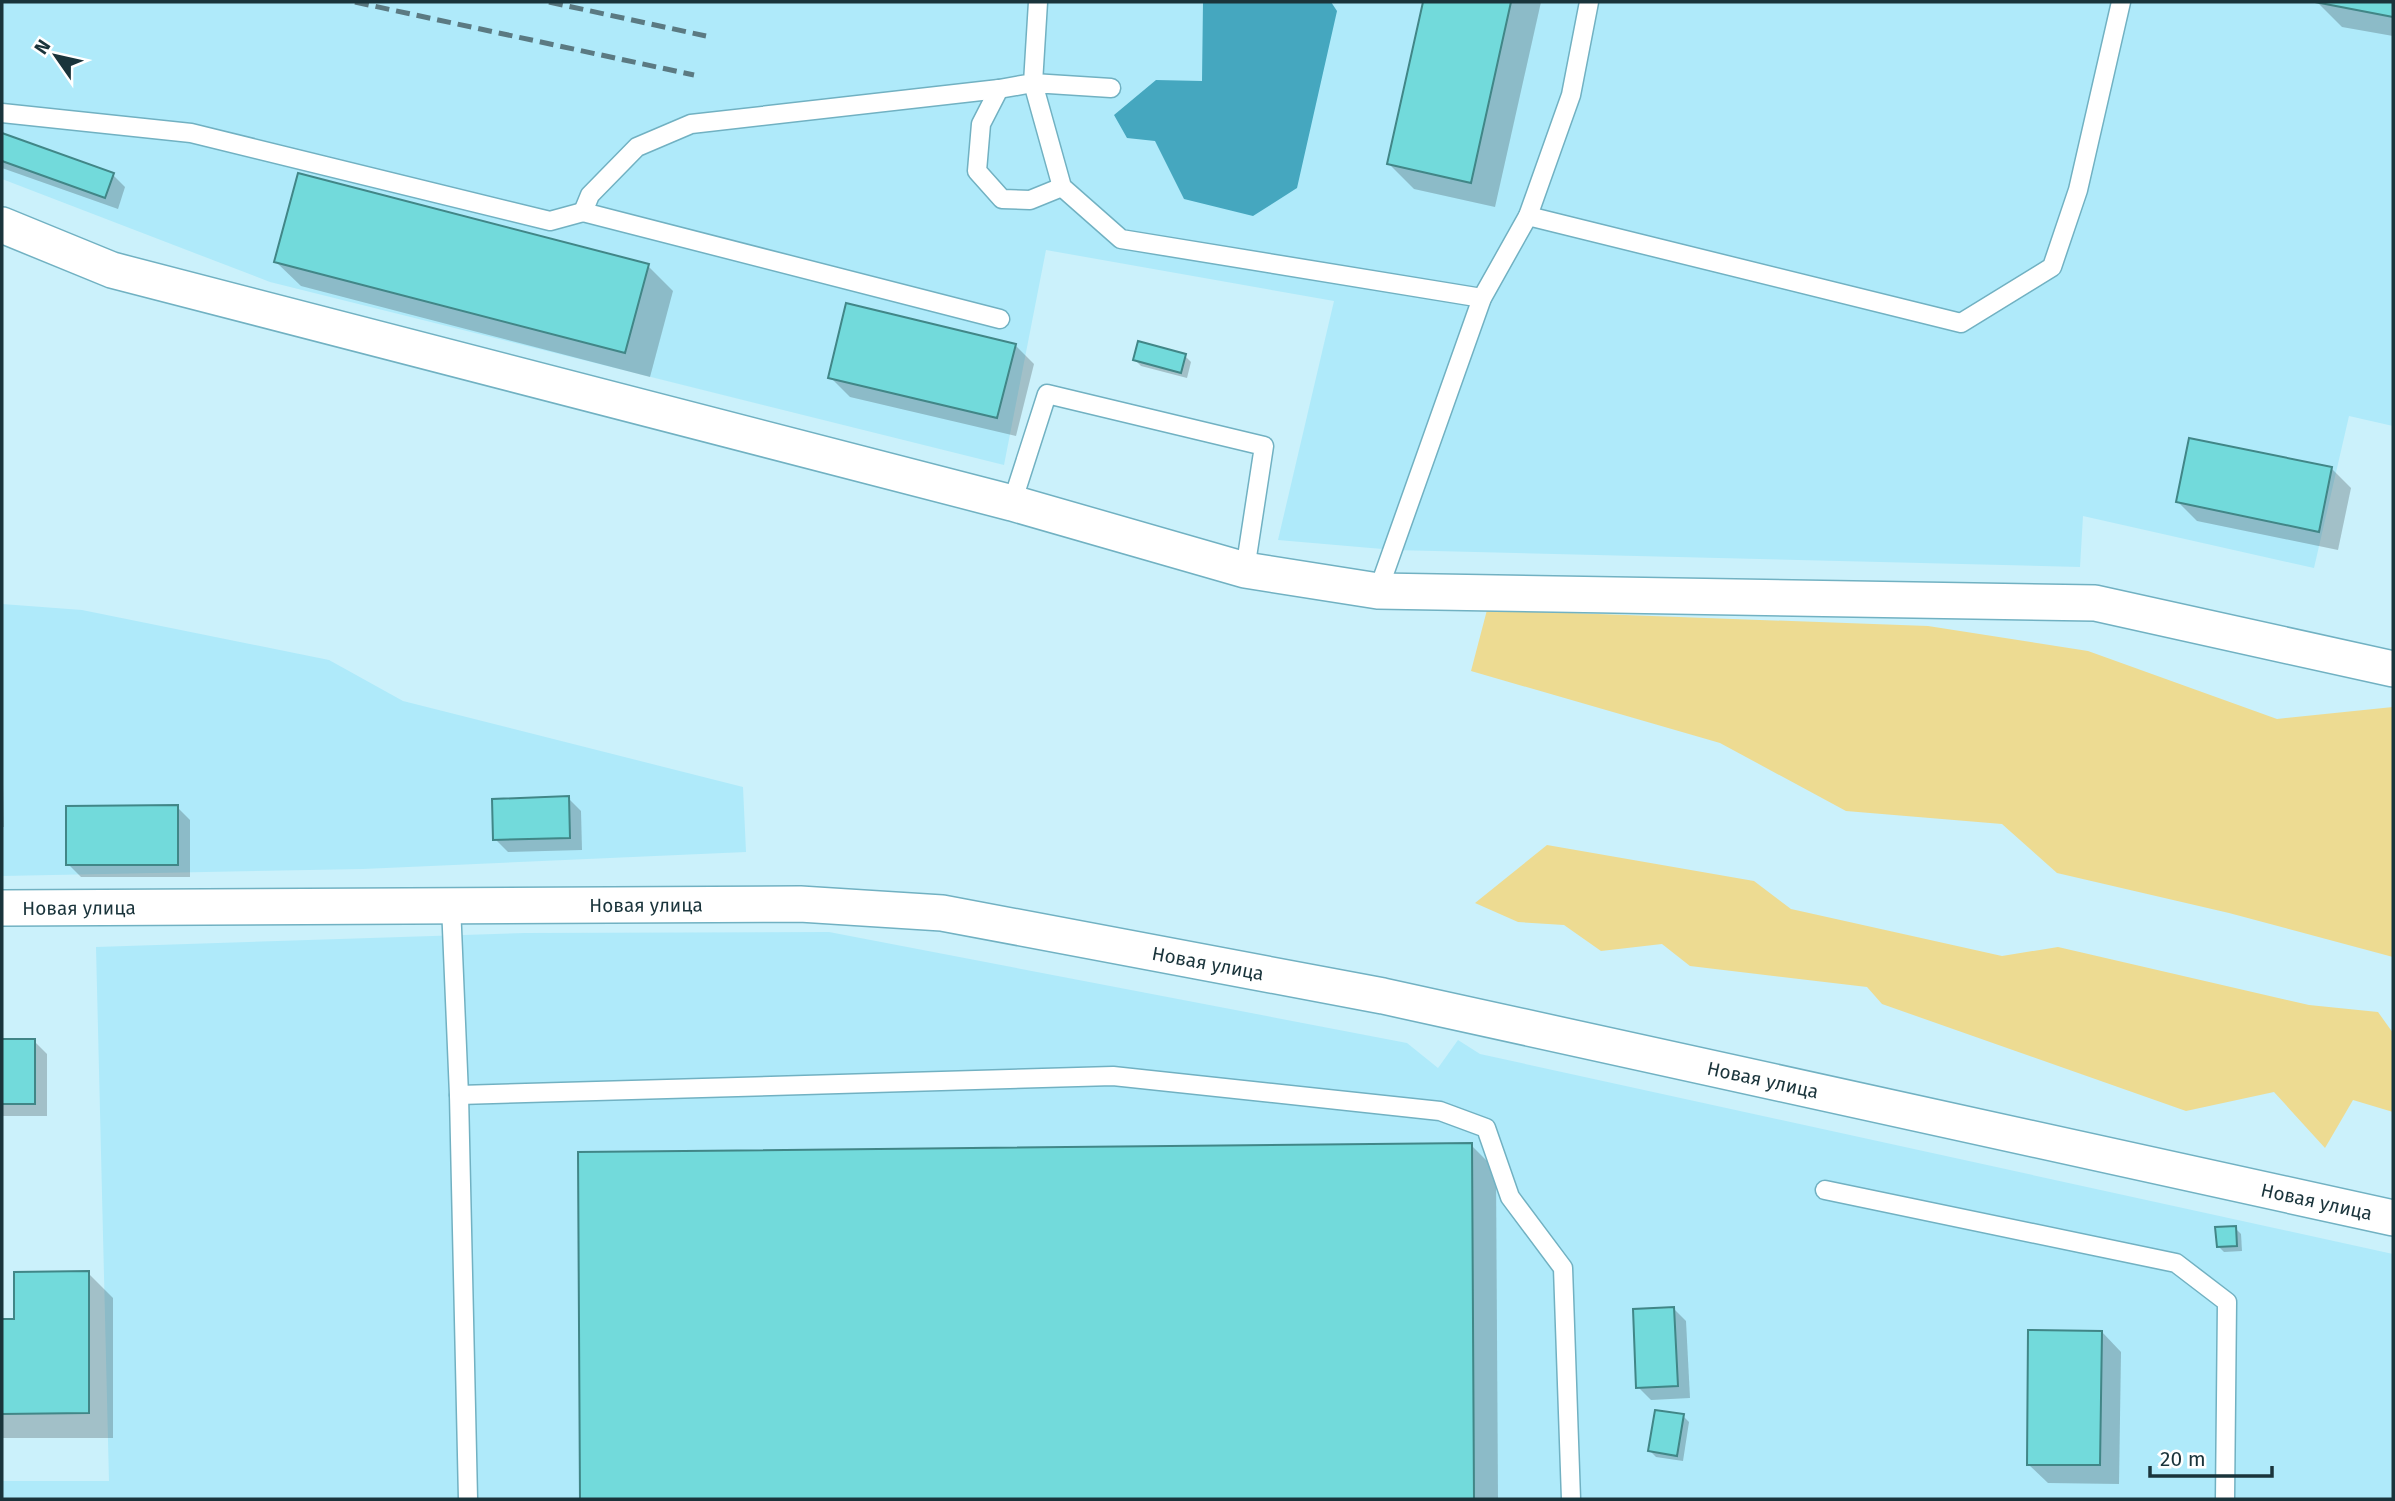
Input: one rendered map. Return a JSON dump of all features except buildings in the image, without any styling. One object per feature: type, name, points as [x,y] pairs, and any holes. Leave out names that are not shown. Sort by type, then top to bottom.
[{"type":"street","points":[[2,225],[112,270],[1012,503],[1245,570],[1378,591],[2095,603],[2393,668]]},
{"type":"street","name":"Новая улица","points":[[2,908],[800,904],[942,913],[1383,996],[2393,1218]]},
{"type":"lane","points":[[1038,2],[1033,83],[1062,187],[1121,239],[1482,298]]},
{"type":"lane","points":[[1378,591],[1482,298],[1528,216],[1571,95],[1589,2]]},
{"type":"lane","points":[[1528,216],[1961,323],[2052,267],[2078,191],[2121,2]]},
{"type":"lane","points":[[583,212],[590,195],[637,147],[691,124],[1033,83],[1111,88]]},
{"type":"lane","points":[[999,89],[981,124],[977,170],[1002,199],[1030,200],[1062,187]]},
{"type":"lane","points":[[2,113],[191,133],[550,221],[583,212],[1000,319]]},
{"type":"lane","points":[[1012,503],[1047,394],[1264,446],[1245,570]]},
{"type":"lane","points":[[451,905],[459,1095],[468,1499]]},
{"type":"lane","points":[[459,1095],[1113,1076],[1440,1111],[1486,1128],[1510,1197],[1563,1268],[1570,1499]]},
{"type":"lane","points":[[1825,1190],[2176,1263],[2227,1302],[2225,1499]]},
{"type":"shaded area","points":[[2,2],[2393,2],[2393,426],[2349,416],[2314,568],[2083,516],[2080,567],[1394,550],[1278,540],[1334,301],[1046,250],[1004,465],[270,282],[2,179]]},
{"type":"shaded area","points":[[1203,2],[1331,2],[1337,11],[1297,188],[1253,216],[1184,199],[1155,141],[1127,138],[1114,115],[1156,80],[1202,81]]},
{"type":"shaded area","points":[[2,604],[82,610],[329,660],[403,701],[743,787],[746,852],[363,869],[2,876]]},
{"type":"shaded area","points":[[1487,610],[1928,626],[2088,651],[2277,719],[2393,707],[2393,957],[2229,913],[2057,873],[2002,824],[1846,811],[1720,743],[1471,671]]},
{"type":"shaded area","points":[[1547,845],[1754,881],[1791,909],[2002,956],[2058,947],[2309,1005],[2378,1012],[2393,1033],[2393,1112],[2353,1100],[2325,1148],[2274,1092],[2186,1111],[1882,1004],[1867,987],[1690,966],[1662,944],[1601,951],[1564,925],[1518,922],[1475,903]]},
{"type":"shaded area","points":[[829,932],[1407,1043],[1438,1068],[1458,1040],[1480,1054],[2393,1254],[2393,1499],[2,1499],[2,1481],[109,1481],[96,947],[525,933]]},
{"type":"railway","points":[[355,2],[694,75]]},
{"type":"railway","points":[[549,2],[706,36]]}]
